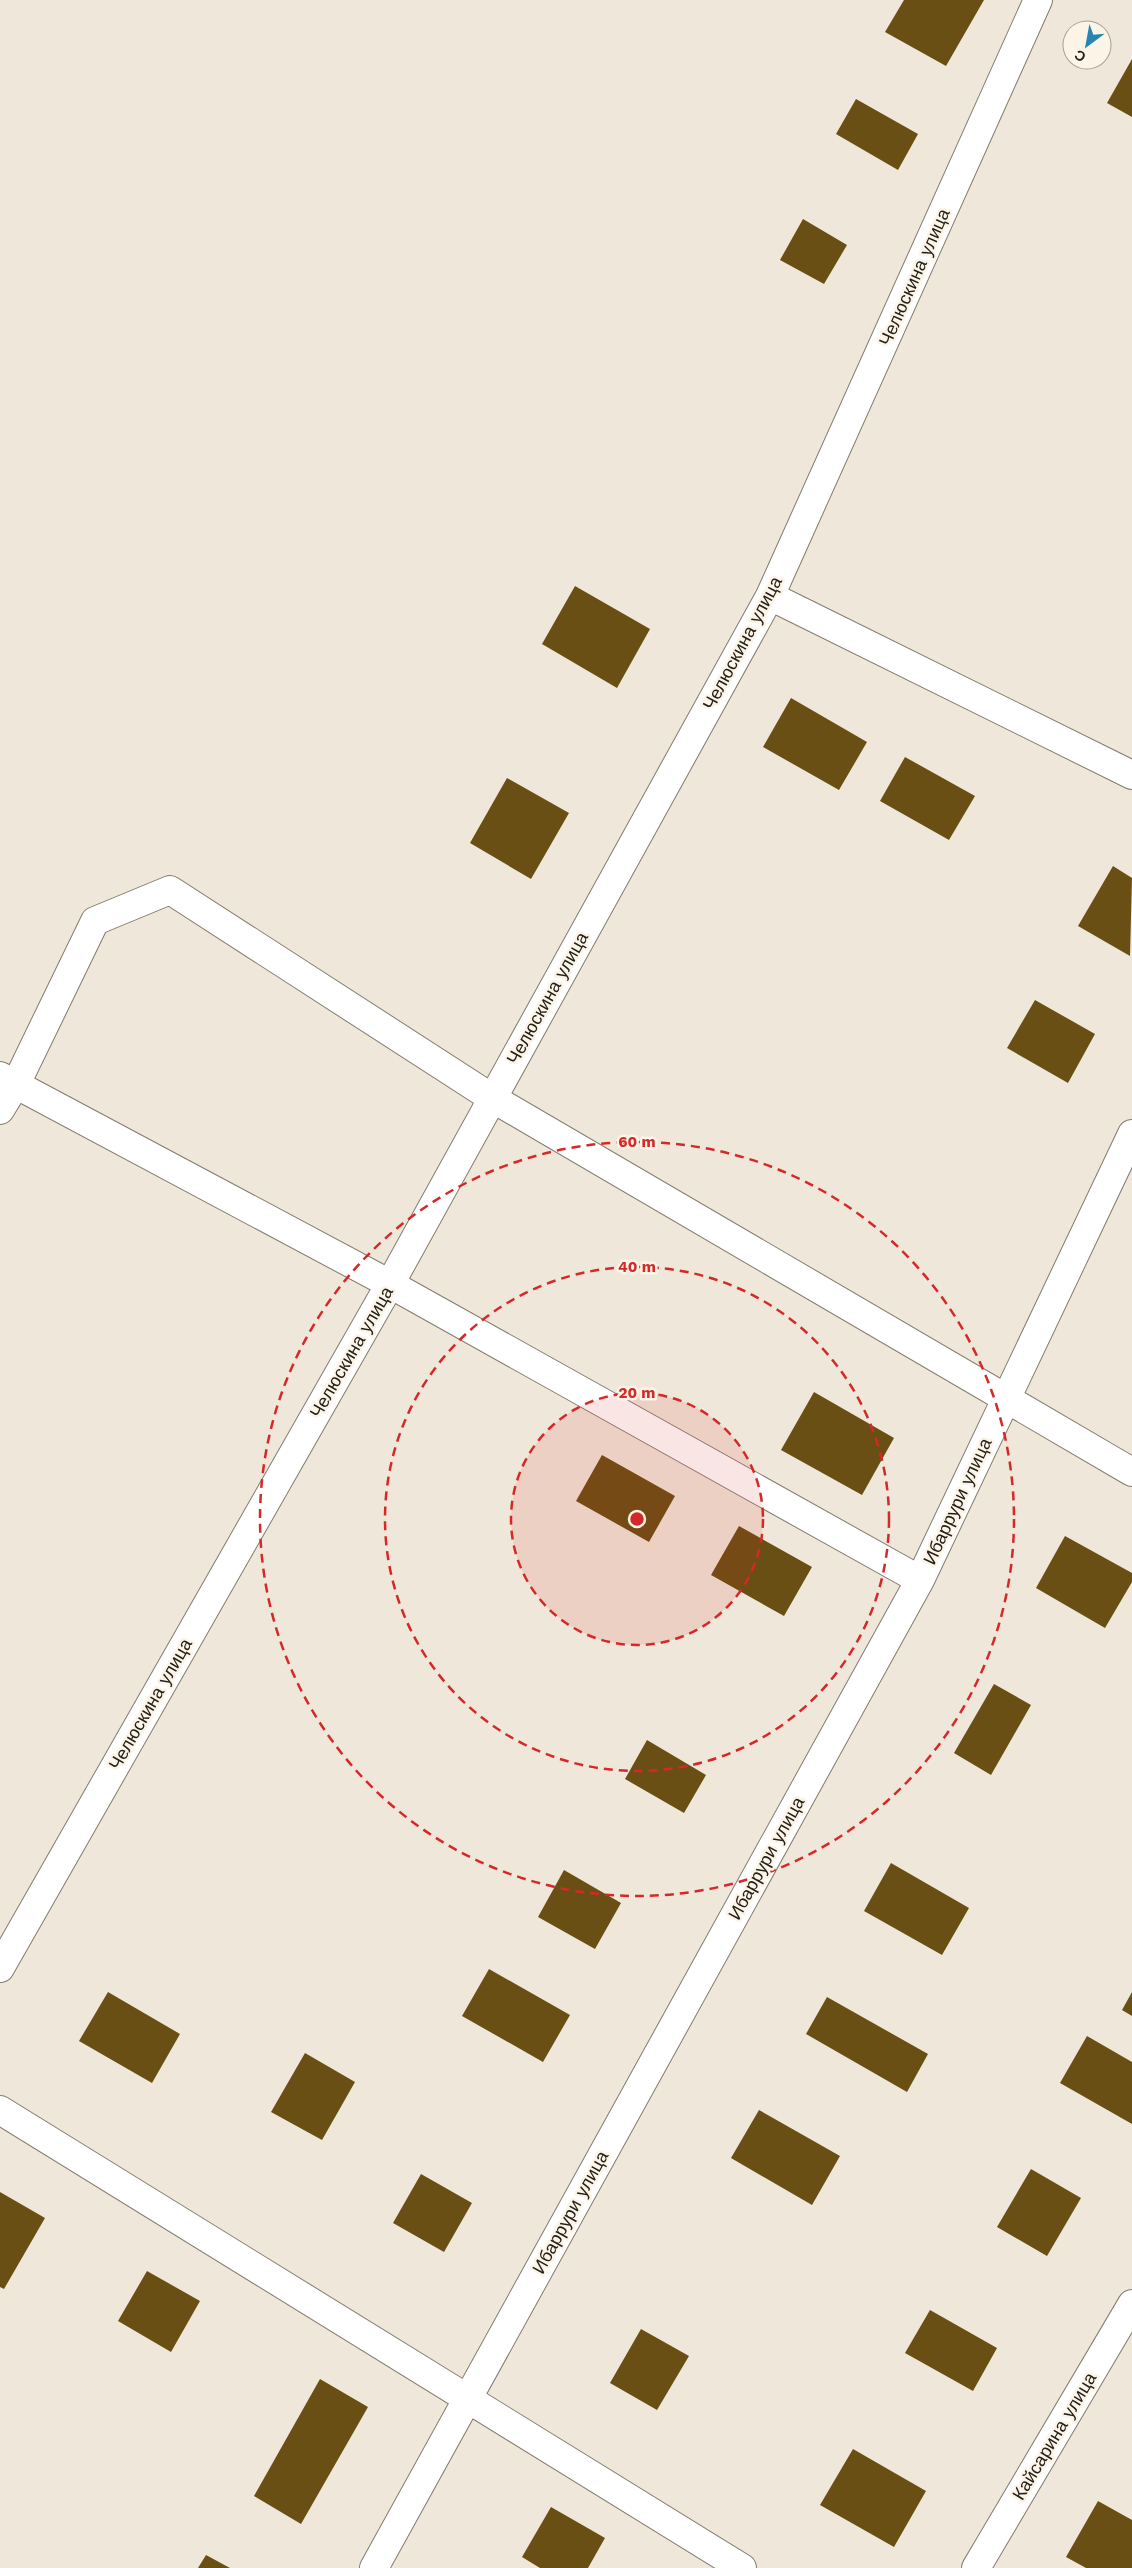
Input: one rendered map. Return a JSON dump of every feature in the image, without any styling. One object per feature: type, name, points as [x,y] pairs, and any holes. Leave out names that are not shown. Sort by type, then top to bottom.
[{"type":"street","name":"Челюскина улица","points":[[0,1968],[390,1284],[770,596],[1038,0]]},
{"type":"street","points":[[770,596],[1132,775]]},
{"type":"street","points":[[0,1110],[8,1080],[96,921],[170,890],[492,1098],[1132,1472]]},
{"type":"street","points":[[8,1080],[390,1284],[920,1580]]},
{"type":"street","name":"Ибаррури улица","points":[[374,2568],[920,1580],[1132,1134]]},
{"type":"street","points":[[0,2110],[742,2568]]},
{"type":"street","name":"Кайсарина улица","points":[[976,2568],[1132,2304]]},
{"type":"building","points":[[904,0],[984,0],[946,66],[885,32]]},
{"type":"building","points":[[1132,59],[1132,117],[1107,103]]},
{"type":"building","points":[[856,99],[918,134],[898,170],[836,134]]},
{"type":"building","points":[[803,219],[847,245],[824,284],[780,260]]},
{"type":"building","points":[[575,586],[650,629],[617,688],[542,644]]},
{"type":"building","points":[[791,698],[867,742],[839,790],[763,747]]},
{"type":"building","points":[[905,757],[975,796],[949,840],[880,801]]},
{"type":"building","points":[[507,778],[569,813],[531,879],[470,843]]},
{"type":"building","points":[[1113,866],[1132,878],[1130,956],[1078,926]]},
{"type":"building","points":[[1035,1000],[1095,1034],[1068,1083],[1007,1048]]},
{"type":"building","points":[[814,1392],[894,1438],[862,1495],[781,1450]]},
{"type":"building","points":[[602,1455],[675,1496],[649,1542],[576,1501]]},
{"type":"building","points":[[739,1526],[812,1567],[784,1616],[711,1575]]},
{"type":"building","points":[[1065,1536],[1132,1573],[1132,1582],[1105,1628],[1036,1588]]},
{"type":"building","points":[[994,1684],[1031,1705],[991,1775],[954,1753]]},
{"type":"building","points":[[647,1740],[706,1775],[684,1813],[625,1779]]},
{"type":"building","points":[[891,1863],[969,1908],[942,1955],[864,1911]]},
{"type":"building","points":[[564,1870],[621,1903],[595,1949],[538,1917]]},
{"type":"building","points":[[489,1969],[570,2015],[543,2062],[462,2016]]},
{"type":"building","points":[[108,1992],[180,2034],[152,2083],[79,2041]]},
{"type":"building","points":[[1132,1992],[1132,2016],[1122,2010]]},
{"type":"building","points":[[827,1997],[928,2054],[907,2092],[806,2034]]},
{"type":"building","points":[[1087,2036],[1132,2062],[1132,2124],[1060,2083]]},
{"type":"building","points":[[305,2053],[355,2082],[322,2140],[271,2112]]},
{"type":"building","points":[[759,2110],[840,2156],[812,2205],[731,2158]]},
{"type":"building","points":[[1031,2169],[1081,2198],[1047,2256],[997,2227]]},
{"type":"building","points":[[421,2174],[472,2203],[444,2252],[393,2223]]},
{"type":"building","points":[[0,2192],[45,2218],[4,2289],[0,2287]]},
{"type":"building","points":[[147,2271],[200,2301],[171,2352],[118,2321]]},
{"type":"building","points":[[930,2310],[997,2348],[973,2391],[905,2353]]},
{"type":"building","points":[[641,2329],[689,2356],[657,2410],[610,2383]]},
{"type":"building","points":[[320,2379],[368,2407],[301,2524],[254,2496]]},
{"type":"building","points":[[853,2449],[926,2491],[894,2547],[820,2505]]},
{"type":"building","points":[[1098,2501],[1132,2520],[1132,2568],[1086,2568],[1066,2557]]},
{"type":"building","points":[[551,2507],[605,2538],[588,2568],[540,2568],[522,2557]]},
{"type":"building","points":[[206,2555],[230,2568],[198,2568]]}]
